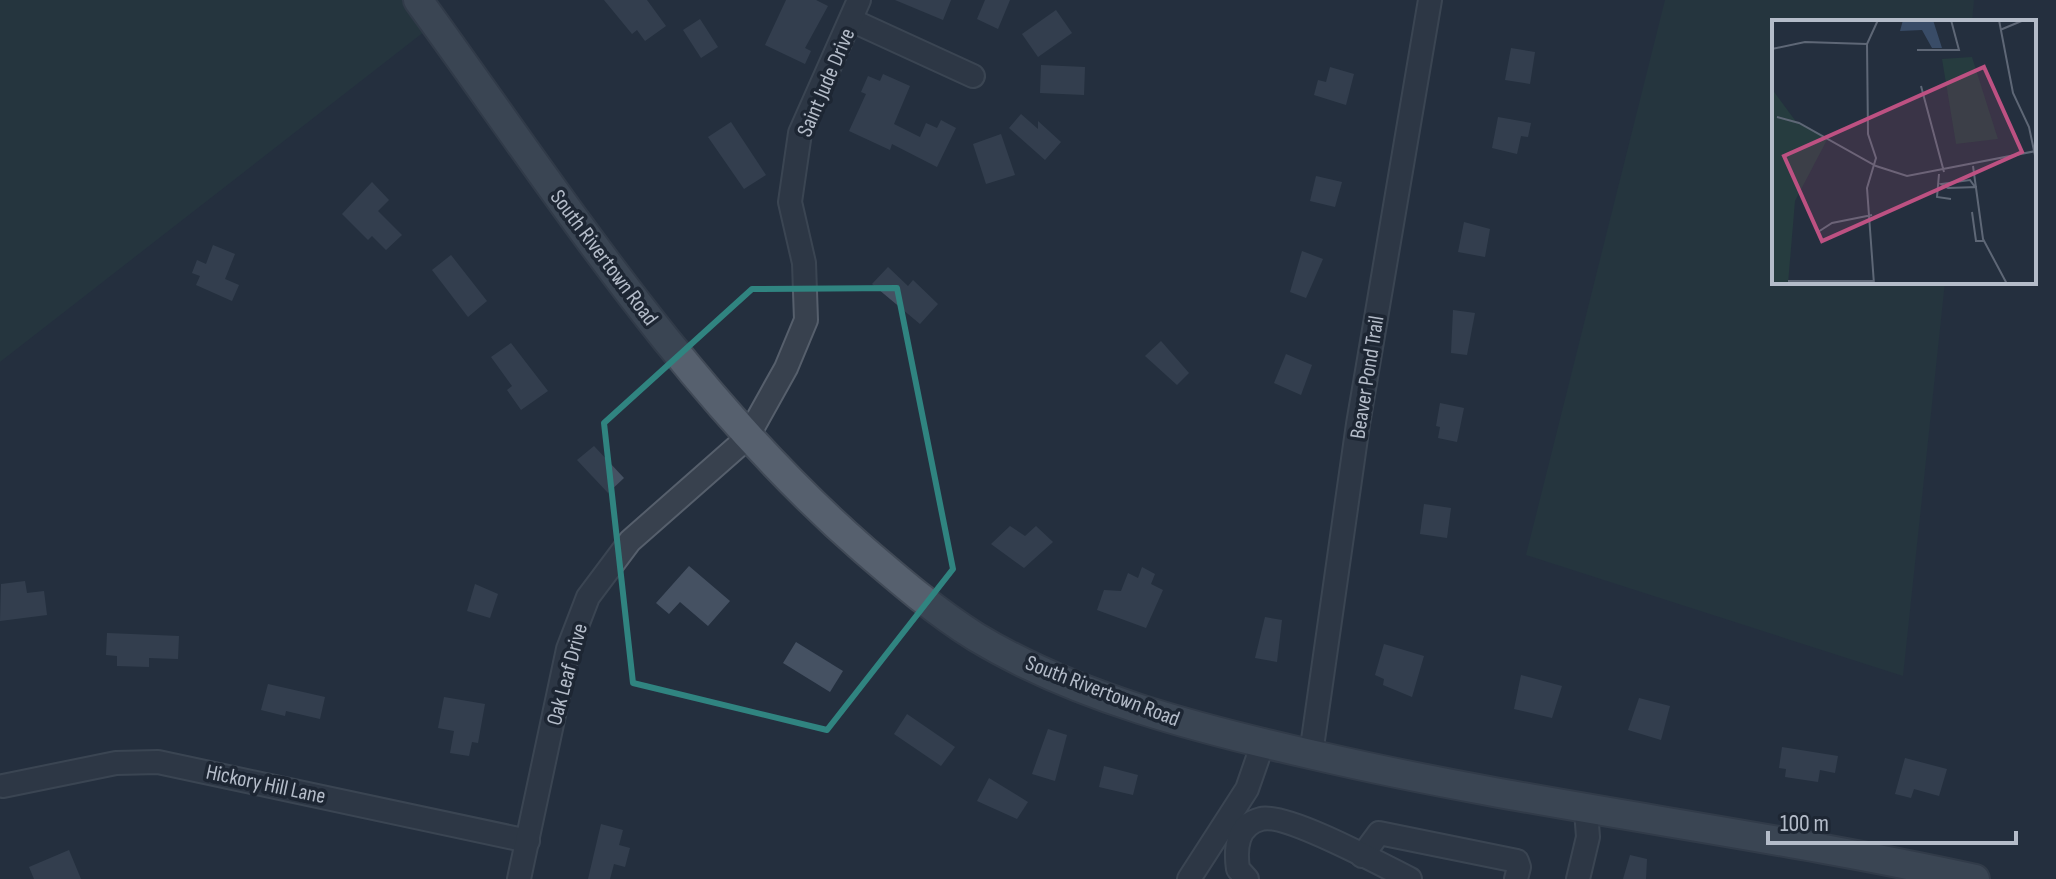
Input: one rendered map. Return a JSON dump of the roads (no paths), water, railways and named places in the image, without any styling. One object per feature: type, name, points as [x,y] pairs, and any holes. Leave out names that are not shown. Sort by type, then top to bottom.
[{"type":"main road","name":"South Rivertown Road","points":[[418,0],[680,357],[747,438],[856,543],[917,596],[977,637],[1043,671],[1160,714],[1263,743],[1416,779],[1975,879]]},
{"type":"street","name":"Beaver Pond Trail","points":[[1311,754],[1358,424],[1430,0]]},
{"type":"street","name":"Saint Jude Drive","points":[[747,438],[786,368],[806,320],[804,263],[790,202],[800,133],[855,10]]},
{"type":"street","points":[[855,10],[973,76]]},
{"type":"street","name":"Oak Leaf Drive","points":[[519,879],[568,649],[588,597],[630,541],[747,438]]},
{"type":"street","points":[[1189,879],[1247,789],[1263,743]]},
{"type":"street","name":"Hickory Hill Lane","points":[[3,786],[116,763],[158,762],[528,841]]},
{"type":"street","points":[[1578,879],[1588,837],[1586,810]]},
{"type":"street","points":[[1247,879],[1238,869],[1238,838],[1248,825],[1263,818],[1287,821],[1410,879]]},
{"type":"street","points":[[1362,856],[1379,833],[1517,861],[1516,879]]}]
